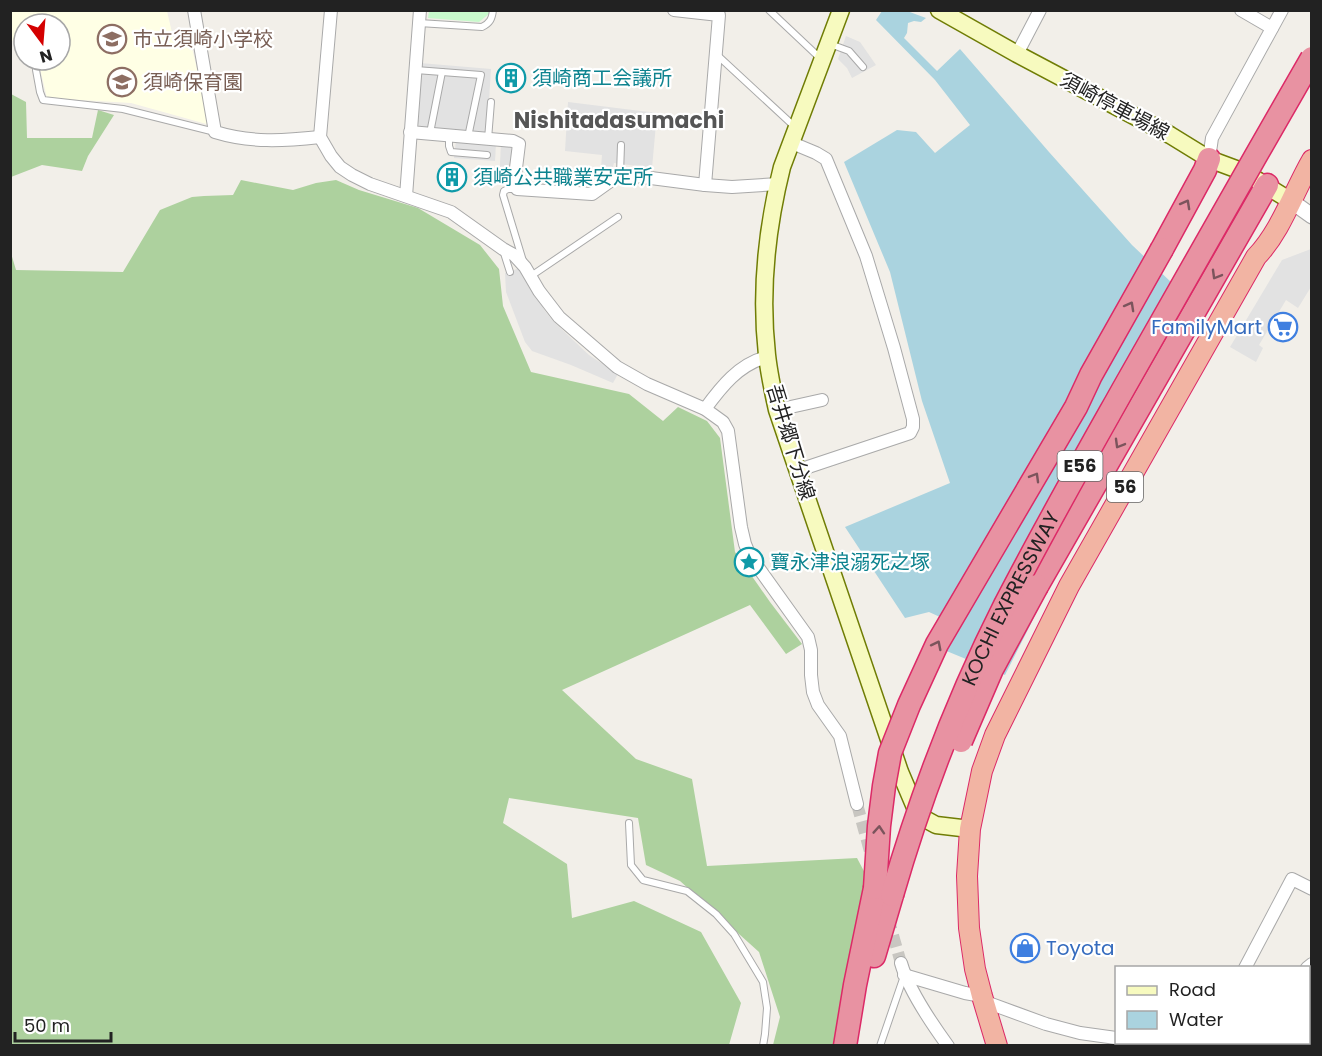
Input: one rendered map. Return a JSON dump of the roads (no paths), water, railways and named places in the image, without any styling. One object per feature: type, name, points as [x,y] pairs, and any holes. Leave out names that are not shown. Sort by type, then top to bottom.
[{"type":"highway","name":"KOCHI EXPRESSWAY","points":[[854,1046],[889,892],[966,688],[1004,606],[1060,503],[1311,58]]},
{"type":"highway","points":[[889,892],[879,826],[890,753],[909,705],[937,644],[1076,407],[1091,375],[1205,171],[1209,159]]},
{"type":"highway","name":"56","points":[[998,1046],[975,969],[969,928],[967,876],[970,829],[982,771],[995,735],[1064,595],[1256,257],[1265,248],[1292,201],[1311,160]]},
{"type":"highway","points":[[845,1046],[855,985],[889,892],[915,850],[929,812],[992,669],[1267,185]]},
{"type":"main road","name":"吾井郷下分線","points":[[841,10],[782,167],[778,184],[765,275],[767,357],[777,410],[892,751],[917,812],[936,825],[970,829]]},
{"type":"main road","name":"須崎停車場線","points":[[939,10],[1170,135],[1209,159],[1244,172],[1292,201]]},
{"type":"street","points":[[194,10],[215,132],[254,140],[278,141],[320,137]]},
{"type":"street","points":[[331,10],[320,137],[340,167],[370,184],[451,212],[502,249],[514,255],[528,271],[556,319],[617,367],[647,384],[705,409],[723,422],[728,431],[745,544],[750,556],[808,637],[811,650],[813,692],[822,711],[840,736],[857,804]]},
{"type":"street","points":[[674,10],[719,15],[705,185]]},
{"type":"street","points":[[1017,54],[1040,10]]},
{"type":"street","points":[[1241,10],[1272,28]]},
{"type":"street","points":[[1209,159],[1212,138],[1282,10]]},
{"type":"street","points":[[406,196],[420,17]]},
{"type":"street","points":[[410,132],[488,138],[513,141],[519,144],[514,184],[517,189],[592,194],[620,174],[732,187],[778,184]]},
{"type":"street","points":[[794,136],[826,159],[866,256],[913,419],[913,428],[910,433],[799,470]]},
{"type":"street","points":[[1292,201],[1311,216]]},
{"type":"street","points":[[705,409],[722,386],[741,368],[757,359],[767,357]]},
{"type":"street","points":[[777,410],[822,400]]},
{"type":"street","points":[[1246,966],[1293,879],[1311,889]]},
{"type":"street","points":[[902,969],[1046,1024],[1080,1033],[1115,1038]]},
{"type":"street","points":[[902,969],[948,1046]]},
{"type":"lane","points":[[420,17],[482,27],[489,23],[493,10]]},
{"type":"lane","points":[[769,10],[823,61]]},
{"type":"lane","points":[[830,44],[849,51],[863,67]]},
{"type":"lane","points":[[716,54],[794,136]]},
{"type":"lane","points":[[415,70],[481,75],[468,137]]},
{"type":"lane","points":[[36,72],[43,100],[123,109],[215,132]]},
{"type":"lane","points":[[430,133],[442,72]]},
{"type":"lane","points":[[488,138],[491,102]]},
{"type":"lane","points":[[450,135],[451,152],[487,155]]},
{"type":"lane","points":[[620,174],[621,145]]},
{"type":"lane","points":[[517,189],[508,189],[503,195],[528,271],[618,217]]},
{"type":"lane","points":[[502,249],[510,272]]},
{"type":"lane","points":[[629,823],[631,865],[643,880],[687,891],[716,914],[740,943],[763,982],[767,1008],[763,1046]]},
{"type":"lane","points":[[880,1046],[902,969]]},
{"type":"water","points":[[882,11],[907,11],[926,18],[921,22],[908,23],[904,38],[937,71],[960,49],[1132,245],[1193,303],[1005,675],[944,650],[940,617],[929,612],[905,618],[845,527],[950,483],[922,401],[890,272],[844,162],[897,130],[916,132],[935,153],[970,125],[935,80],[876,20]]},
{"type":"tunnel","points":[[857,804],[871,855]]},
{"type":"tunnel","points":[[888,918],[901,963]]},
{"type":"place","name":"市立須崎小学校","points":[[112,39]]},
{"type":"place","name":"須崎商工会議所","points":[[511,78]]},
{"type":"place","name":"須崎保育園","points":[[122,82]]},
{"type":"place","name":"須崎公共職業安定所","points":[[452,177]]},
{"type":"place","name":"FamilyMart","points":[[1283,327]]},
{"type":"place","name":"寶永津浪溺死之塚","points":[[749,562]]},
{"type":"place","name":"Toyota","points":[[1025,948]]},
{"type":"district","name":"Nishitadasumachi","points":[[619,120]]}]
